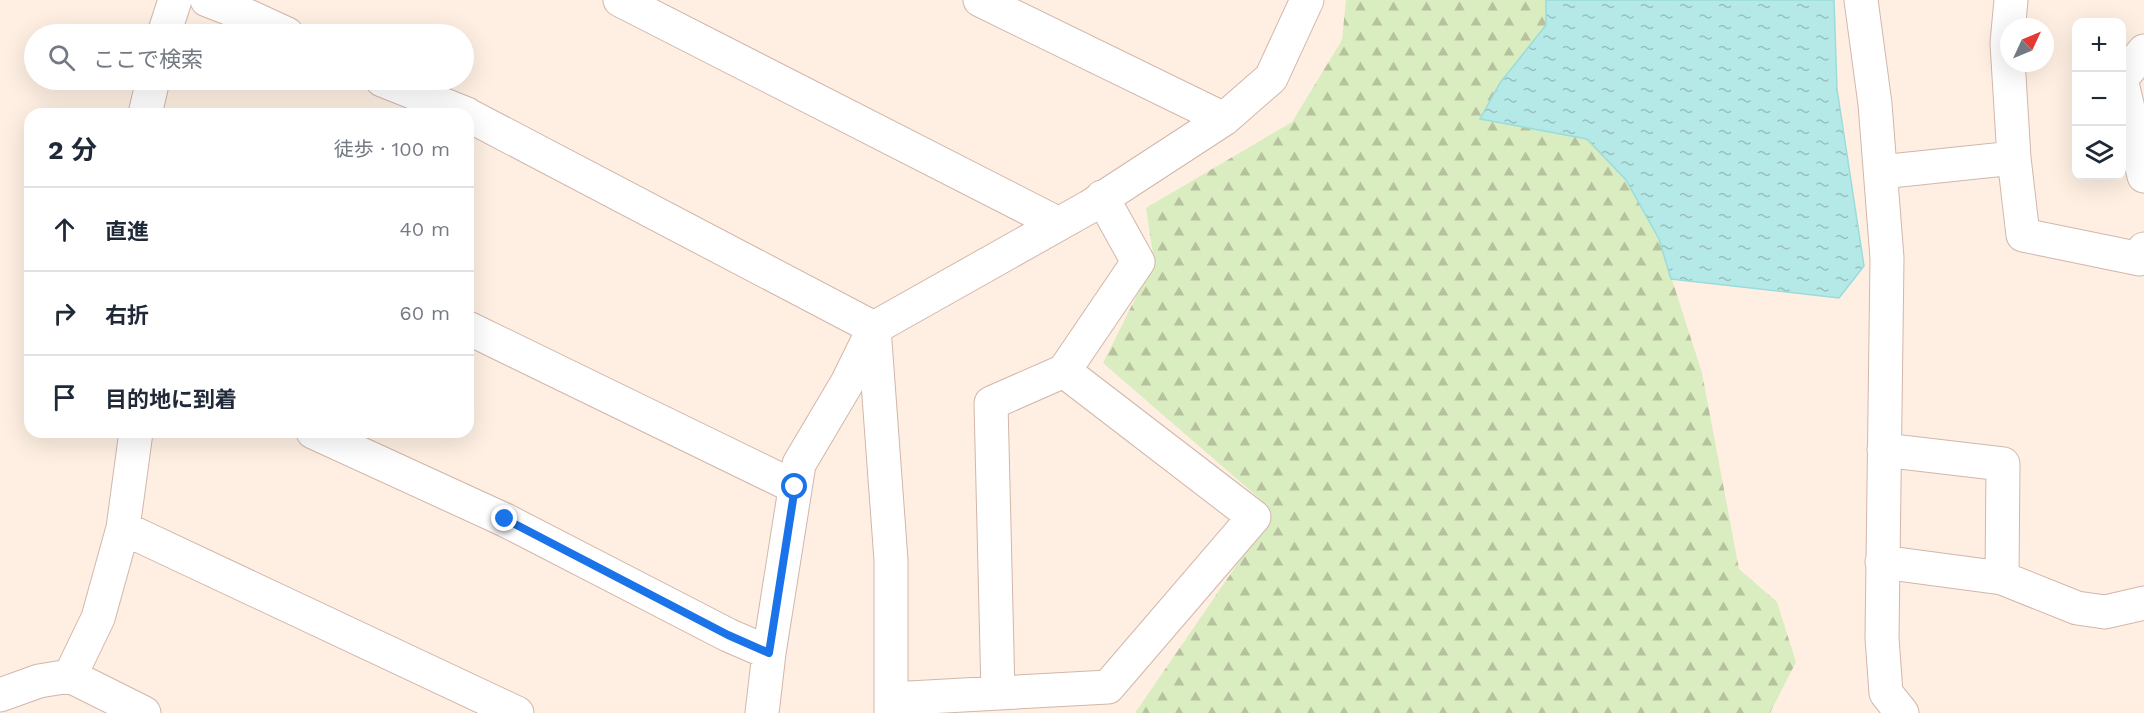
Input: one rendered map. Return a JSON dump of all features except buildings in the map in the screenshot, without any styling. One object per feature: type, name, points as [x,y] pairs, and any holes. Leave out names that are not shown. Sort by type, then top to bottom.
[{"type":"street","points":[[167,24],[174,0]]},
{"type":"street","points":[[207,0],[251,8],[273,24]]},
{"type":"street","points":[[620,0],[1059,224]]},
{"type":"street","points":[[980,0],[1224,119]]},
{"type":"street","points":[[762,713],[769,653],[799,464],[847,383],[874,328],[1059,224],[1224,119],[1271,78],[1307,0]]},
{"type":"street","points":[[1861,0],[1875,104],[1887,258],[1882,638],[1886,693],[1902,713]]},
{"type":"street","points":[[2011,0],[2007,43],[2014,158],[2023,235],[2140,259],[2144,249]]},
{"type":"street","points":[[2126,72],[2144,51]]},
{"type":"street","points":[[147,108],[151,90]]},
{"type":"street","points":[[407,90],[452,108]]},
{"type":"street","points":[[2126,103],[2144,176]]},
{"type":"street","points":[[474,118],[874,328]]},
{"type":"street","points":[[1881,172],[2014,158]]},
{"type":"street","points":[[998,693],[991,403],[1064,372],[1138,262],[1102,197]]},
{"type":"street","points":[[874,328],[891,560],[891,706],[998,693],[1108,687],[1254,517],[1064,372]]},
{"type":"street","points":[[474,331],[795,487]]},
{"type":"street","points":[[70,676],[98,618],[123,528],[135,438]]},
{"type":"street","points":[[326,438],[505,519],[728,635],[769,653]]},
{"type":"street","points":[[1884,450],[2003,464],[2002,578]]},
{"type":"street","points":[[123,528],[517,713]]},
{"type":"street","points":[[1882,562],[2002,578],[2077,608],[2105,612],[2144,603]]},
{"type":"street","points":[[0,695],[39,681],[70,676],[144,713]]},
{"type":"green space","points":[[1346,0],[1546,0],[1546,25],[1500,83],[1481,119],[1587,139],[1626,179],[1659,239],[1702,373],[1739,569],[1777,602],[1796,662],[1770,713],[1135,713],[1258,534],[1267,505],[1103,363],[1154,261],[1146,208],[1292,122],[1342,40]]},
{"type":"water","points":[[1546,0],[1834,0],[1837,89],[1864,266],[1839,298],[1671,279],[1659,239],[1626,180],[1587,139],[1480,119],[1500,83],[1546,25]]},
{"type":"route","points":[[505,519],[728,635],[769,653],[795,487]]}]
